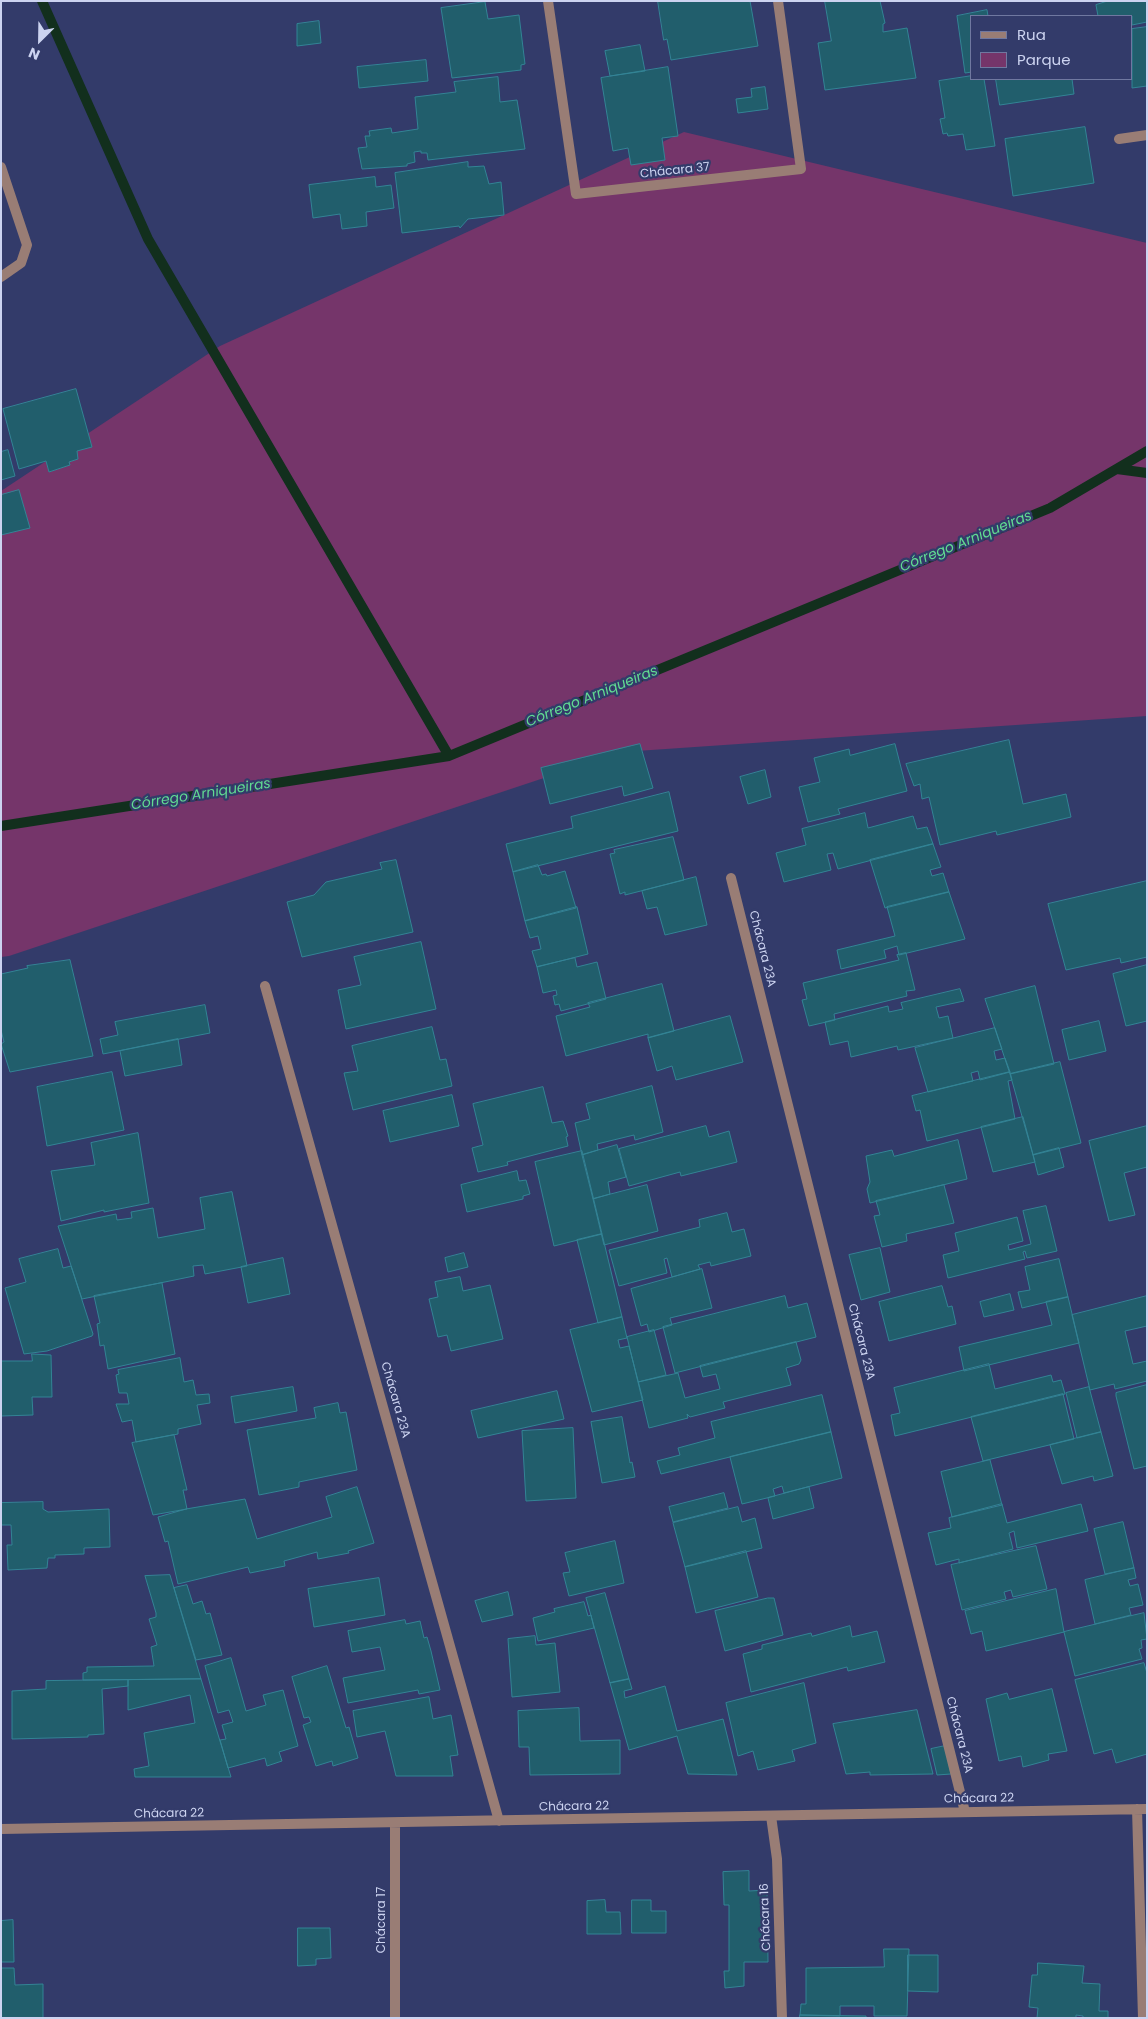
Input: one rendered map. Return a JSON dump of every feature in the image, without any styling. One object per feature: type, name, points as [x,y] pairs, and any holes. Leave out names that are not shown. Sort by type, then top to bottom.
[{"type":"street","name":"Chácara 37","points":[[548,1],[576,194],[801,169],[778,1]]},
{"type":"street","points":[[1119,139],[1147,135]]},
{"type":"street","points":[[1,168],[27,246],[21,263],[1,277]]},
{"type":"street","name":"Chácara 23A","points":[[732,878],[965,1812]]},
{"type":"street","name":"Chácara 23A","points":[[266,986],[499,1821]]},
{"type":"street","points":[[1142,1809],[1143,2018]]},
{"type":"street","name":"Chácara 22","points":[[1,1829],[1142,1809]]},
{"type":"street","name":"Chácara 16","points":[[771,1816],[777,1859],[782,2018]]},
{"type":"street","name":"Chácara 17","points":[[395,1823],[395,2018]]},
{"type":"green space","points":[[684,132],[1147,243],[1147,716],[622,752],[9,956],[1,957],[1,491],[220,346]]},
{"type":"building","points":[[658,1],[750,1],[758,46],[671,60],[667,39],[664,40]]},
{"type":"building","points":[[825,1],[880,1],[885,23],[883,24],[883,32],[907,28],[916,78],[825,90],[818,43],[831,41]]},
{"type":"building","points":[[1108,1],[1147,1],[1147,22],[1133,25],[1133,15],[1098,15],[1096,5]]},
{"type":"building","points":[[485,2],[488,19],[519,15],[525,64],[521,65],[521,70],[452,78],[441,8]]},
{"type":"building","points":[[987,10],[988,15],[970,15],[970,72],[965,73],[957,16]]},
{"type":"building","points":[[319,21],[321,43],[297,46],[297,24]]},
{"type":"building","points":[[1147,27],[1147,86],[1132,88],[1133,80],[1133,29]]},
{"type":"building","points":[[640,45],[645,71],[610,76],[605,51]]},
{"type":"building","points":[[426,60],[428,81],[359,88],[357,67]]},
{"type":"building","points":[[668,67],[678,136],[662,138],[665,160],[631,165],[628,148],[613,151],[601,78]]},
{"type":"building","points":[[970,76],[970,80],[984,80],[995,146],[966,150],[963,134],[948,136],[947,133],[943,134],[940,119],[945,118],[939,81]]},
{"type":"building","points":[[498,77],[500,102],[517,100],[525,149],[428,160],[427,153],[421,153],[421,151],[414,152],[415,162],[407,164],[407,166],[362,169],[358,148],[367,147],[365,136],[370,136],[369,131],[391,128],[392,133],[418,129],[415,97],[456,92],[454,82]]},
{"type":"building","points":[[996,80],[1072,80],[1074,94],[1000,105]]},
{"type":"building","points":[[765,87],[768,109],[738,113],[736,99],[752,97],[751,89]]},
{"type":"building","points":[[1085,127],[1094,183],[1013,196],[1005,139]]},
{"type":"building","points":[[468,162],[468,167],[484,166],[489,184],[501,182],[504,215],[468,219],[460,228],[459,226],[402,233],[395,173]]},
{"type":"building","points":[[375,177],[376,187],[391,185],[394,208],[366,212],[367,226],[342,229],[340,214],[313,218],[309,185]]},
{"type":"building","points":[[76,389],[92,447],[77,451],[78,459],[69,462],[70,465],[49,472],[46,461],[19,469],[3,409]]},
{"type":"building","points":[[8,450],[15,476],[1,480],[1,452]]},
{"type":"building","points":[[19,490],[30,528],[1,535],[1,495]]},
{"type":"building","points":[[1009,740],[1023,804],[1066,794],[1071,817],[997,835],[996,831],[940,845],[929,797],[922,799],[920,784],[914,786],[906,764]]},
{"type":"building","points":[[640,744],[653,788],[624,796],[622,786],[550,804],[541,768]]},
{"type":"building","points":[[895,744],[907,791],[838,809],[840,814],[808,822],[799,787],[820,782],[814,758],[849,749],[850,755]]},
{"type":"building","points":[[765,770],[771,797],[748,804],[740,777]]},
{"type":"building","points":[[669,792],[678,831],[513,872],[506,844],[573,828],[571,817]]},
{"type":"building","points":[[865,813],[868,828],[913,816],[917,829],[927,827],[933,844],[838,869],[833,853],[827,854],[831,870],[784,882],[776,853],[806,845],[802,829]]},
{"type":"building","points":[[673,837],[684,880],[625,895],[625,892],[620,894],[610,854],[615,853],[614,850]]},
{"type":"building","points":[[933,844],[941,867],[930,870],[932,876],[943,873],[949,892],[885,908],[870,860]]},
{"type":"building","points":[[396,860],[413,932],[302,957],[287,902],[314,895],[326,882],[382,869],[380,863]]},
{"type":"building","points":[[538,865],[542,875],[546,874],[547,876],[565,871],[576,908],[525,921],[513,872]]},
{"type":"building","points":[[696,877],[707,925],[665,935],[657,907],[647,909],[642,891]]},
{"type":"building","points":[[1147,881],[1147,957],[1121,963],[1120,958],[1066,970],[1048,904]]},
{"type":"building","points":[[949,892],[965,939],[899,955],[897,946],[884,950],[886,958],[841,969],[837,950],[895,936],[887,907]]},
{"type":"building","points":[[577,907],[588,954],[537,967],[532,951],[541,949],[538,936],[530,938],[525,921]]},
{"type":"building","points":[[421,942],[436,1009],[346,1029],[338,990],[361,985],[354,957]]},
{"type":"building","points":[[906,953],[915,990],[906,991],[907,996],[834,1014],[835,1020],[809,1026],[802,1000],[807,999],[803,983],[899,960],[897,955]]},
{"type":"building","points":[[575,958],[577,967],[597,962],[606,999],[561,1011],[559,1004],[555,1005],[553,996],[557,995],[556,990],[543,993],[537,967]]},
{"type":"building","points":[[70,960],[93,1056],[10,1072],[1,1044],[4,1042],[1,1030],[1,974],[28,968],[27,966]]},
{"type":"building","points":[[1147,965],[1147,1021],[1126,1026],[1113,974]]},
{"type":"building","points":[[662,984],[674,1031],[648,1038],[648,1034],[566,1056],[556,1016],[590,1007],[588,1003]]},
{"type":"building","points":[[1035,986],[1054,1064],[1010,1074],[985,999]]},
{"type":"building","points":[[960,989],[964,1001],[936,1007],[939,1018],[948,1016],[953,1038],[898,1050],[897,1046],[851,1057],[848,1041],[830,1045],[825,1022],[888,1006],[889,1012],[903,1009],[901,1003]]},
{"type":"building","points":[[205,1005],[210,1033],[103,1054],[100,1039],[118,1035],[115,1022]]},
{"type":"building","points":[[730,1016],[743,1062],[676,1080],[672,1066],[657,1071],[648,1038]]},
{"type":"building","points":[[1099,1021],[1106,1051],[1069,1060],[1062,1030]]},
{"type":"building","points":[[432,1027],[440,1060],[446,1059],[452,1086],[353,1110],[344,1073],[358,1071],[352,1046]]},
{"type":"building","points":[[995,1028],[1002,1049],[994,1051],[996,1060],[1005,1058],[1010,1072],[980,1080],[978,1071],[971,1073],[973,1081],[928,1092],[915,1048]]},
{"type":"building","points":[[178,1039],[182,1065],[125,1076],[120,1051]]},
{"type":"building","points":[[1060,1062],[1081,1143],[1033,1155],[1010,1074]]},
{"type":"building","points":[[112,1072],[124,1130],[47,1146],[37,1087]]},
{"type":"building","points":[[1010,1072],[1012,1080],[1008,1081],[1015,1119],[927,1141],[920,1110],[916,1111],[912,1096]]},
{"type":"building","points":[[652,1086],[663,1132],[635,1140],[634,1135],[597,1144],[598,1150],[582,1155],[575,1123],[590,1119],[586,1104]]},
{"type":"building","points":[[543,1087],[552,1123],[563,1121],[568,1136],[566,1137],[568,1146],[507,1162],[508,1165],[478,1172],[472,1148],[483,1145],[473,1104]]},
{"type":"building","points":[[452,1095],[459,1126],[390,1142],[383,1111]]},
{"type":"building","points":[[1023,1117],[1035,1162],[993,1172],[981,1127]]},
{"type":"building","points":[[706,1126],[709,1137],[729,1131],[737,1162],[681,1176],[680,1172],[629,1186],[619,1149]]},
{"type":"building","points":[[1147,1126],[1147,1167],[1124,1173],[1135,1215],[1109,1221],[1089,1141]]},
{"type":"building","points":[[138,1133],[149,1203],[104,1212],[104,1210],[61,1221],[51,1171],[95,1165],[91,1143]]},
{"type":"building","points":[[958,1140],[967,1179],[870,1203],[867,1189],[870,1182],[866,1156],[892,1150],[894,1156]]},
{"type":"building","points":[[617,1145],[626,1177],[608,1182],[610,1194],[593,1199],[582,1155]]},
{"type":"building","points":[[1059,1148],[1064,1167],[1038,1175],[1033,1155]]},
{"type":"building","points":[[582,1151],[602,1234],[554,1246],[535,1162]]},
{"type":"building","points":[[517,1171],[519,1181],[526,1180],[530,1194],[523,1196],[523,1199],[467,1212],[461,1185]]},
{"type":"building","points":[[647,1185],[658,1231],[604,1245],[593,1199]]},
{"type":"building","points":[[944,1185],[954,1223],[906,1234],[907,1241],[882,1247],[874,1216],[880,1215],[876,1201]]},
{"type":"building","points":[[232,1192],[247,1266],[205,1274],[203,1265],[193,1266],[194,1276],[82,1299],[58,1226],[116,1214],[117,1220],[132,1218],[131,1212],[153,1208],[158,1238],[205,1229],[200,1198]]},
{"type":"building","points":[[1046,1206],[1057,1251],[1027,1258],[1025,1251],[1023,1252],[1025,1259],[948,1278],[943,1255],[959,1251],[955,1233],[1017,1217],[1023,1241],[1008,1245],[1009,1250],[1031,1244],[1023,1211]]},
{"type":"building","points":[[727,1213],[732,1232],[744,1229],[751,1256],[711,1266],[710,1262],[698,1265],[700,1269],[672,1277],[667,1258],[664,1259],[667,1273],[619,1286],[609,1250],[700,1227],[699,1220]]},
{"type":"building","points":[[602,1234],[622,1317],[598,1323],[577,1240]]},
{"type":"building","points":[[880,1248],[890,1292],[861,1300],[849,1255]]},
{"type":"building","points":[[58,1249],[63,1268],[71,1266],[93,1334],[92,1336],[47,1351],[24,1354],[5,1288],[26,1282],[19,1259]]},
{"type":"building","points":[[464,1253],[468,1267],[448,1272],[445,1258]]},
{"type":"building","points":[[283,1258],[290,1294],[248,1303],[241,1267]]},
{"type":"building","points":[[1059,1259],[1068,1297],[1022,1308],[1018,1292],[1030,1290],[1025,1267]]},
{"type":"building","points":[[702,1269],[712,1308],[670,1318],[672,1325],[649,1332],[647,1324],[641,1326],[631,1289]]},
{"type":"building","points":[[460,1277],[463,1291],[490,1285],[503,1339],[451,1351],[447,1335],[438,1337],[429,1299],[438,1297],[435,1282]]},
{"type":"building","points":[[162,1283],[175,1354],[108,1369],[104,1345],[100,1346],[97,1324],[100,1323],[94,1296]]},
{"type":"building","points":[[942,1286],[948,1307],[952,1306],[956,1324],[889,1341],[879,1302]]},
{"type":"building","points":[[1010,1294],[1014,1310],[984,1317],[980,1302]]},
{"type":"building","points":[[785,1296],[788,1308],[807,1303],[816,1337],[675,1373],[663,1327]]},
{"type":"building","points":[[1147,1296],[1147,1326],[1125,1331],[1133,1364],[1147,1361],[1147,1381],[1115,1389],[1114,1384],[1090,1390],[1072,1315]]},
{"type":"building","points":[[1068,1297],[1079,1343],[964,1371],[959,1347],[1052,1325],[1046,1302]]},
{"type":"building","points":[[622,1317],[627,1338],[618,1340],[620,1348],[629,1346],[643,1400],[592,1412],[570,1330]]},
{"type":"building","points":[[654,1330],[666,1375],[638,1382],[627,1337]]},
{"type":"building","points":[[796,1342],[801,1360],[799,1364],[786,1368],[791,1385],[723,1402],[725,1408],[690,1417],[687,1414],[688,1418],[649,1428],[638,1382],[678,1373],[685,1398],[720,1389],[716,1374],[703,1377],[700,1366]]},
{"type":"building","points":[[32,1354],[51,1355],[52,1397],[32,1397],[33,1415],[1,1416],[1,1361],[32,1361]]},
{"type":"building","points":[[180,1358],[184,1382],[193,1380],[196,1395],[209,1394],[210,1403],[197,1405],[201,1424],[178,1429],[178,1434],[136,1442],[132,1420],[122,1422],[116,1404],[129,1404],[127,1393],[119,1393],[116,1375],[119,1374],[118,1370]]},
{"type":"building","points":[[989,1364],[995,1389],[1051,1375],[1053,1382],[1061,1380],[1065,1394],[895,1436],[891,1415],[900,1413],[894,1388]]},
{"type":"building","points":[[1147,1385],[1147,1466],[1134,1469],[1116,1393]]},
{"type":"building","points":[[293,1387],[297,1411],[235,1423],[231,1397]]},
{"type":"building","points":[[1089,1387],[1101,1432],[1077,1438],[1066,1393]]},
{"type":"building","points":[[557,1391],[564,1419],[478,1438],[471,1411]]},
{"type":"building","points":[[1063,1394],[1074,1439],[983,1461],[971,1417]]},
{"type":"building","points":[[822,1395],[831,1432],[661,1474],[657,1461],[680,1455],[678,1448],[715,1438],[711,1422]]},
{"type":"building","points":[[338,1403],[340,1413],[346,1412],[357,1470],[299,1482],[299,1487],[259,1495],[247,1430],[316,1418],[314,1408]]},
{"type":"building","points":[[622,1417],[630,1463],[632,1462],[635,1477],[602,1483],[591,1422]]},
{"type":"building","points":[[573,1428],[576,1498],[526,1501],[522,1431]]},
{"type":"building","points":[[831,1432],[842,1478],[784,1493],[782,1486],[773,1489],[775,1496],[742,1504],[730,1457]]},
{"type":"building","points":[[1101,1432],[1113,1476],[1094,1481],[1093,1476],[1062,1484],[1050,1445]]},
{"type":"building","points":[[174,1435],[187,1490],[183,1490],[187,1509],[153,1515],[132,1443]]},
{"type":"building","points":[[990,1460],[1002,1505],[952,1517],[941,1472]]},
{"type":"building","points":[[357,1487],[374,1543],[348,1551],[349,1553],[318,1559],[317,1552],[284,1561],[285,1566],[250,1573],[248,1567],[178,1584],[168,1541],[165,1542],[158,1517],[186,1509],[245,1499],[257,1539],[332,1517],[326,1497]]},
{"type":"building","points":[[809,1487],[814,1508],[773,1519],[768,1498]]},
{"type":"building","points":[[724,1493],[728,1508],[673,1522],[669,1507]]},
{"type":"building","points":[[43,1502],[43,1509],[48,1512],[109,1509],[110,1547],[84,1548],[84,1554],[55,1555],[55,1558],[48,1558],[47,1568],[8,1570],[7,1545],[12,1545],[11,1525],[1,1525],[1,1503]]},
{"type":"building","points":[[1002,1504],[1007,1523],[1081,1504],[1088,1531],[1017,1548],[1014,1531],[1009,1533],[1013,1549],[959,1563],[959,1559],[936,1565],[928,1533],[951,1528],[949,1518]]},
{"type":"building","points":[[738,1507],[742,1522],[755,1518],[762,1548],[685,1567],[673,1523]]},
{"type":"building","points":[[1123,1522],[1134,1568],[1105,1574],[1094,1529]]},
{"type":"building","points":[[615,1541],[624,1583],[569,1596],[563,1573],[570,1572],[565,1553]]},
{"type":"building","points":[[1036,1546],[1047,1589],[1013,1597],[1011,1590],[1004,1592],[1006,1599],[962,1610],[951,1565]]},
{"type":"building","points":[[746,1551],[758,1597],[696,1613],[685,1567]]},
{"type":"building","points":[[1134,1568],[1136,1578],[1128,1580],[1130,1586],[1138,1584],[1143,1605],[1129,1608],[1131,1615],[1095,1624],[1085,1580]]},
{"type":"building","points":[[170,1575],[201,1679],[83,1680],[83,1673],[87,1672],[87,1667],[154,1666],[151,1647],[157,1645],[149,1619],[156,1617],[156,1613],[145,1576]]},
{"type":"building","points":[[379,1578],[385,1615],[314,1627],[308,1589]]},
{"type":"building","points":[[187,1585],[193,1604],[202,1601],[206,1614],[210,1613],[222,1655],[196,1660],[174,1588]]},
{"type":"building","points":[[1056,1589],[1064,1632],[986,1651],[982,1631],[971,1634],[965,1611]]},
{"type":"building","points":[[508,1592],[513,1615],[482,1622],[475,1601]]},
{"type":"building","points":[[605,1593],[629,1679],[610,1683],[586,1598]]},
{"type":"building","points":[[774,1598],[783,1635],[725,1651],[715,1611]]},
{"type":"building","points":[[584,1602],[588,1616],[591,1615],[594,1628],[538,1641],[533,1618],[555,1612],[554,1609]]},
{"type":"building","points":[[1144,1613],[1147,1639],[1141,1640],[1142,1648],[1139,1649],[1142,1659],[1075,1676],[1064,1632]]},
{"type":"building","points":[[405,1620],[406,1624],[420,1621],[424,1638],[427,1637],[440,1690],[419,1694],[418,1690],[348,1703],[343,1678],[385,1670],[380,1647],[352,1652],[348,1631]]},
{"type":"building","points":[[850,1626],[852,1637],[877,1631],[885,1662],[848,1671],[847,1667],[751,1692],[743,1654],[762,1649],[762,1645],[811,1633],[812,1636]]},
{"type":"building","points":[[535,1636],[536,1645],[555,1643],[560,1692],[512,1697],[508,1639]]},
{"type":"building","points":[[231,1658],[246,1711],[266,1705],[263,1695],[283,1690],[298,1746],[279,1752],[282,1761],[267,1766],[265,1758],[228,1768],[220,1740],[226,1739],[222,1725],[233,1722],[229,1710],[218,1713],[205,1666]]},
{"type":"building","points":[[1144,1663],[1147,1673],[1147,1754],[1116,1763],[1112,1749],[1094,1754],[1075,1680]]},
{"type":"building","points":[[327,1666],[346,1728],[349,1727],[358,1758],[333,1766],[332,1761],[316,1766],[303,1725],[311,1722],[309,1717],[304,1718],[292,1677]]},
{"type":"building","points":[[201,1679],[231,1777],[135,1777],[134,1769],[149,1766],[144,1733],[195,1723],[190,1695],[128,1710],[128,1680]]},
{"type":"building","points":[[629,1679],[632,1689],[624,1691],[625,1698],[665,1686],[677,1731],[723,1719],[737,1775],[688,1774],[677,1736],[629,1750],[610,1683]]},
{"type":"building","points":[[128,1680],[128,1686],[102,1689],[104,1734],[88,1735],[88,1737],[12,1739],[12,1691],[46,1689],[46,1681]]},
{"type":"building","points":[[804,1683],[816,1743],[792,1750],[795,1761],[758,1770],[753,1751],[738,1756],[726,1703]]},
{"type":"building","points":[[1052,1689],[1067,1751],[1048,1754],[1049,1760],[1023,1767],[1021,1756],[999,1761],[986,1699],[1007,1693],[1009,1699]]},
{"type":"building","points":[[429,1697],[433,1719],[451,1715],[458,1755],[450,1756],[453,1776],[396,1776],[385,1731],[357,1737],[353,1711]]},
{"type":"building","points":[[579,1708],[580,1741],[620,1740],[620,1774],[530,1775],[529,1747],[519,1747],[518,1711]]},
{"type":"building","points":[[917,1710],[933,1774],[870,1775],[870,1772],[846,1774],[833,1724]]},
{"type":"building","points":[[945,1746],[951,1774],[937,1775],[931,1749]]},
{"type":"building","points":[[749,1871],[749,1891],[767,1890],[768,1962],[744,1962],[744,1986],[725,1988],[724,1971],[729,1971],[729,1905],[724,1905],[723,1872]]},
{"type":"building","points":[[605,1900],[606,1912],[620,1912],[621,1934],[587,1934],[587,1901]]},
{"type":"building","points":[[632,1900],[651,1900],[651,1911],[666,1911],[666,1933],[632,1933]]},
{"type":"building","points":[[13,1920],[14,1962],[1,1962],[1,1921]]},
{"type":"building","points":[[298,1928],[330,1928],[331,1958],[316,1959],[316,1965],[298,1966]]},
{"type":"building","points":[[884,1949],[909,1949],[907,2016],[874,2016],[874,2006],[840,2006],[840,2016],[800,2015],[801,2004],[806,2004],[806,1968],[884,1967]]},
{"type":"building","points":[[908,1955],[938,1955],[938,1992],[908,1991]]},
{"type":"building","points":[[1038,1963],[1084,1966],[1082,1983],[1100,1984],[1099,2011],[1108,2011],[1108,2018],[1083,2018],[1083,2016],[1076,2015],[1076,2018],[1037,2018],[1038,2008],[1029,2007],[1032,1975],[1037,1975]]},
{"type":"building","points":[[1,1968],[14,1968],[15,1985],[43,1984],[43,2018],[1,2018]]},
{"type":"building","points":[[800,2015],[866,2016],[866,2018],[800,2018]]},
{"type":"waterway","points":[[42,1],[148,239],[449,756]]},
{"type":"waterway","name":"Córrego Arniqueiras","points":[[1,826],[449,756],[1050,508],[1147,451]]},
{"type":"waterway","points":[[1117,469],[1147,473]]}]
